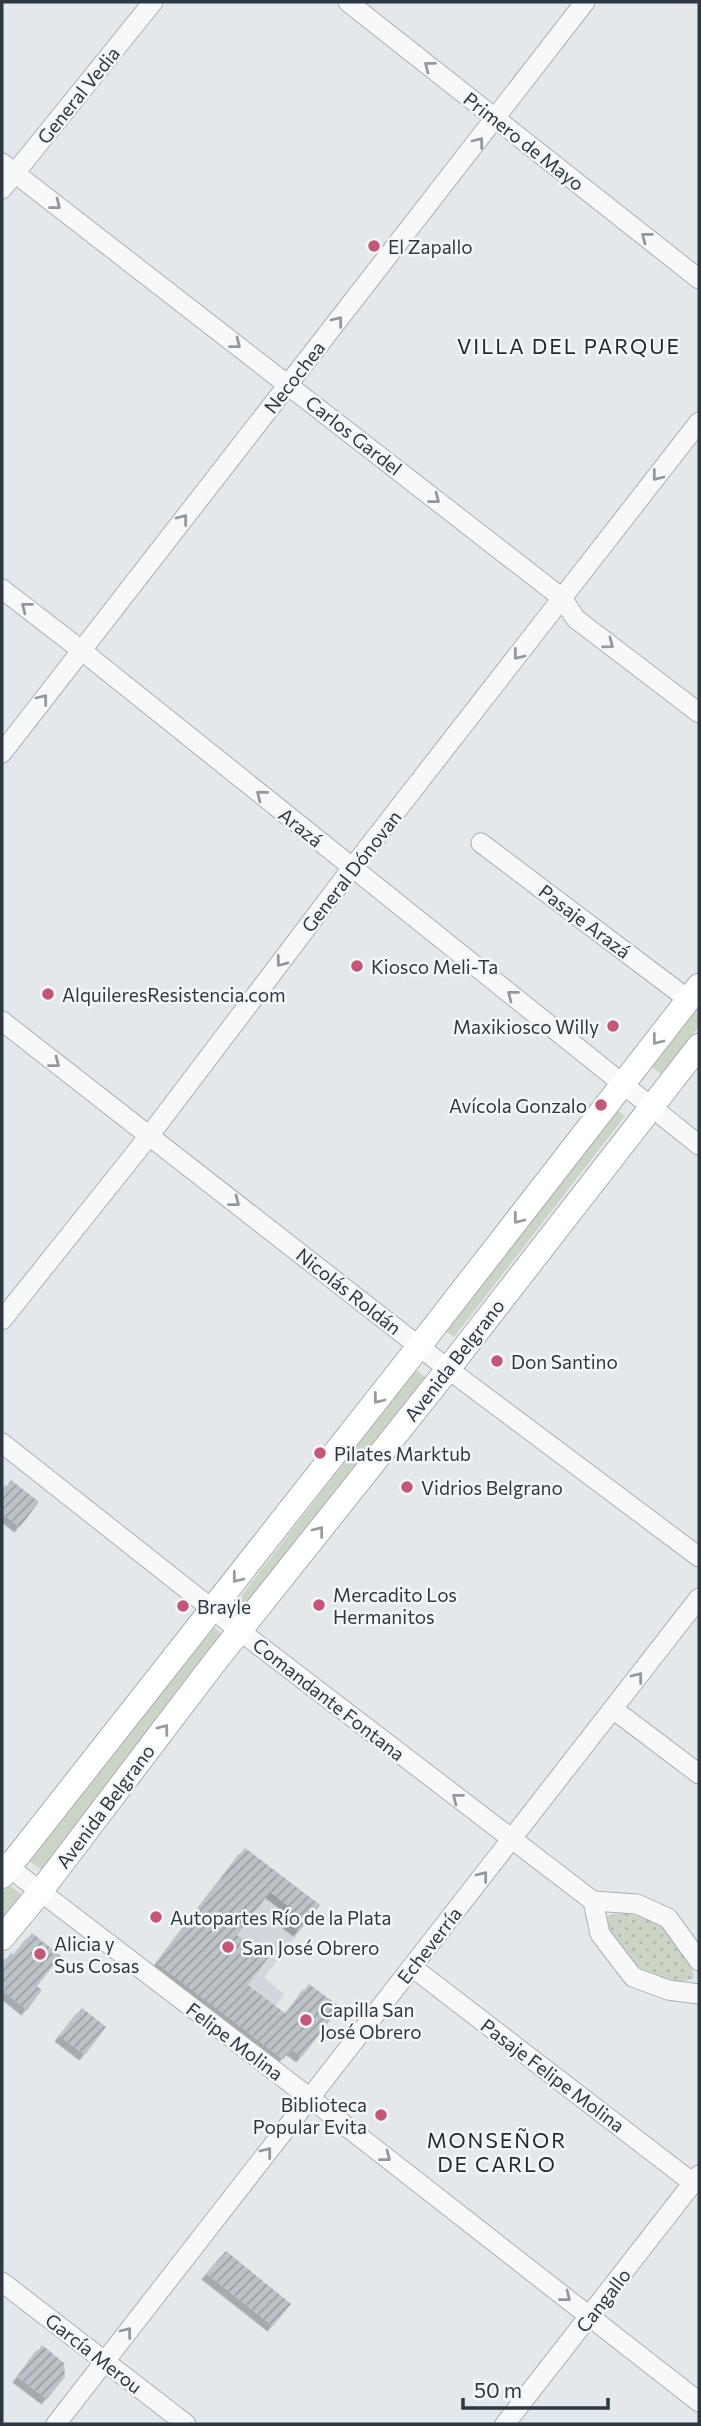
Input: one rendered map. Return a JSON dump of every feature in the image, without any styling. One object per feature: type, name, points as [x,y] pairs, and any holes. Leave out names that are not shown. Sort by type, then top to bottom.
[{"type":"main road","name":"Avenida Belgrano","points":[[4,1869],[213,1609],[694,993]]},
{"type":"main road","name":"Avenida Belgrano","points":[[2,1938],[699,1046]]},
{"type":"street","name":"General Vedia","points":[[6,175],[153,2]]},
{"type":"street","name":"Primero de Mayo","points":[[348,2],[699,279]]},
{"type":"street","name":"Necochea","points":[[2,753],[585,2]]},
{"type":"street","name":"Carlos Gardel","points":[[6,175],[288,384],[562,598],[576,619],[699,713]]},
{"type":"street","name":"General Dónovan","points":[[2,1320],[149,1136],[352,869],[699,422]]},
{"type":"street","name":"Arazá","points":[[2,589],[699,1144]]},
{"type":"street","name":"Pasaje Arazá","points":[[481,843],[694,993]]},
{"type":"street","name":"Nicolás Roldán","points":[[2,1021],[448,1369],[699,1557]]},
{"type":"street","name":"Comandante Fontana","points":[[2,1443],[240,1631],[593,1901]]},
{"type":"street","name":"Echeverría","points":[[56,2424],[699,1598]]},
{"type":"street","points":[[613,1709],[699,1774]]},
{"type":"street","name":"Felipe Molina","points":[[4,1869],[40,1892],[310,2098],[699,2402]]},
{"type":"street","points":[[699,1961],[668,1918],[637,1904],[593,1901],[600,1934],[633,1977],[668,1990],[699,1994]]},
{"type":"street","name":"Pasaje Felipe Molina","points":[[412,1967],[696,2179]]},
{"type":"street","name":"Cangallo","points":[[505,2424],[696,2179]]},
{"type":"street","name":"García Merou","points":[[2,2282],[186,2424]]},
{"type":"shaded area","points":[[699,1006],[699,1026],[662,1075],[652,1067]]},
{"type":"shaded area","points":[[613,1107],[625,1116],[454,1337],[441,1328]]},
{"type":"shaded area","points":[[416,1370],[425,1377],[243,1612],[234,1605]]},
{"type":"shaded area","points":[[212,1626],[226,1637],[43,1871],[29,1861]]},
{"type":"shaded area","name":"San José Obrero","points":[[245,1848],[320,1905],[264,1978],[285,1994],[252,2036],[157,1963]]},
{"type":"shaded area","points":[[9,1885],[22,1895],[2,1922],[2,1894]]},
{"type":"shaded area","points":[[622,1912],[655,1920],[687,1951],[694,1978],[677,1984],[640,1970],[611,1935],[605,1917]]},
{"type":"building","points":[[11,1480],[39,1502],[20,1527],[2,1513],[2,1493]]},
{"type":"building","name":"San José Obrero","points":[[245,1848],[320,1905],[299,1931],[286,1921],[294,1910],[270,1892],[237,1935],[268,1958],[248,1985],[286,2014],[309,1984],[340,2007],[302,2057],[291,2049],[283,2059],[157,1963]]},
{"type":"building","points":[[32,1933],[61,1956],[37,1986],[42,1990],[27,2010],[2,1990],[2,1965]]},
{"type":"building","points":[[82,2008],[106,2027],[85,2055],[60,2036]]},
{"type":"building","points":[[226,2251],[291,2304],[273,2326],[207,2274]]},
{"type":"building","points":[[42,2345],[64,2363],[65,2377],[47,2399],[18,2377]]},
{"type":"place","name":"El Zapallo","points":[[374,246]]},
{"type":"place","name":"Kiosco Meli-Ta","points":[[357,966]]},
{"type":"place","name":"AlquileresResistencia.com","points":[[48,994]]},
{"type":"place","name":"Maxikiosco Willy","points":[[613,1026]]},
{"type":"place","name":"Avícola Gonzalo","points":[[601,1105]]},
{"type":"place","name":"Don Santino","points":[[497,1361]]},
{"type":"place","name":"Pilates Marktub","points":[[320,1453]]},
{"type":"place","name":"Vidrios Belgrano","points":[[407,1487]]},
{"type":"place","name":"Mercadito Los Hermanitos","points":[[319,1605]]},
{"type":"place","name":"Brayle","points":[[183,1606]]},
{"type":"place","name":"Autopartes Río de la Plata","points":[[156,1917]]},
{"type":"place","name":"San José Obrero","points":[[228,1947]]},
{"type":"place","name":"Alicia y Sus Cosas","points":[[40,1954]]},
{"type":"place","name":"Capilla San José Obrero","points":[[306,2020]]},
{"type":"place","name":"Biblioteca Popular Evita","points":[[381,2115]]},
{"type":"district","name":"VILLA DEL PARQUE","points":[[569,345]]},
{"type":"district","name":"MONSEÑOR DE CARLO","points":[[497,2151]]}]
